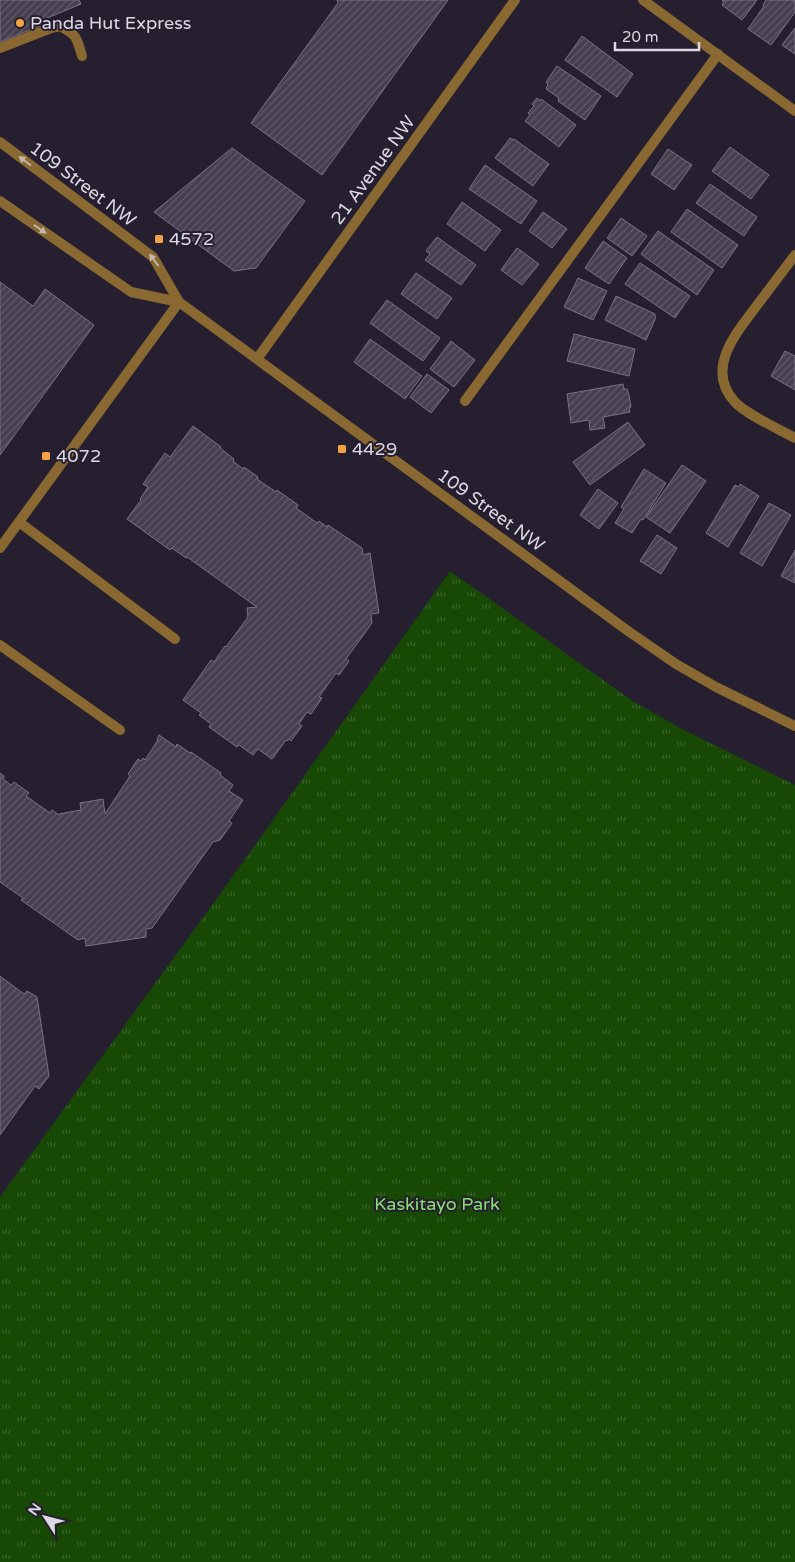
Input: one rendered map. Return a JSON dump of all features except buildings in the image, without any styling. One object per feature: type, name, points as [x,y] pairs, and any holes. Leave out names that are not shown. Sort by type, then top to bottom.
[{"type":"street","name":"21 Avenue NW","points":[[257,359],[516,0]]},
{"type":"street","points":[[643,0],[795,111]]},
{"type":"street","points":[[0,48],[60,26],[70,31],[77,38],[82,56]]},
{"type":"street","points":[[465,401],[718,54]]},
{"type":"street","name":"109 Street NW","points":[[0,142],[153,257],[179,302],[628,631],[676,664],[716,687],[795,726]]},
{"type":"street","name":"109 Street NW","points":[[0,202],[131,292],[179,302]]},
{"type":"street","points":[[795,255],[730,344],[722,367],[722,378],[728,392],[736,403],[748,412],[795,438]]},
{"type":"street","points":[[0,548],[179,302]]},
{"type":"street","points":[[19,522],[175,639]]},
{"type":"street","points":[[0,645],[120,730]]},
{"type":"green space","name":"Kaskitayo Park","points":[[450,571],[631,700],[682,729],[795,785],[795,1562],[0,1562],[0,1197],[236,872]]},
{"type":"place","name":"Panda Hut Express","points":[[20,23]]},
{"type":"place","name":"4572","points":[[159,239]]},
{"type":"place","name":"4429","points":[[342,449]]},
{"type":"place","name":"4072","points":[[46,456]]}]
